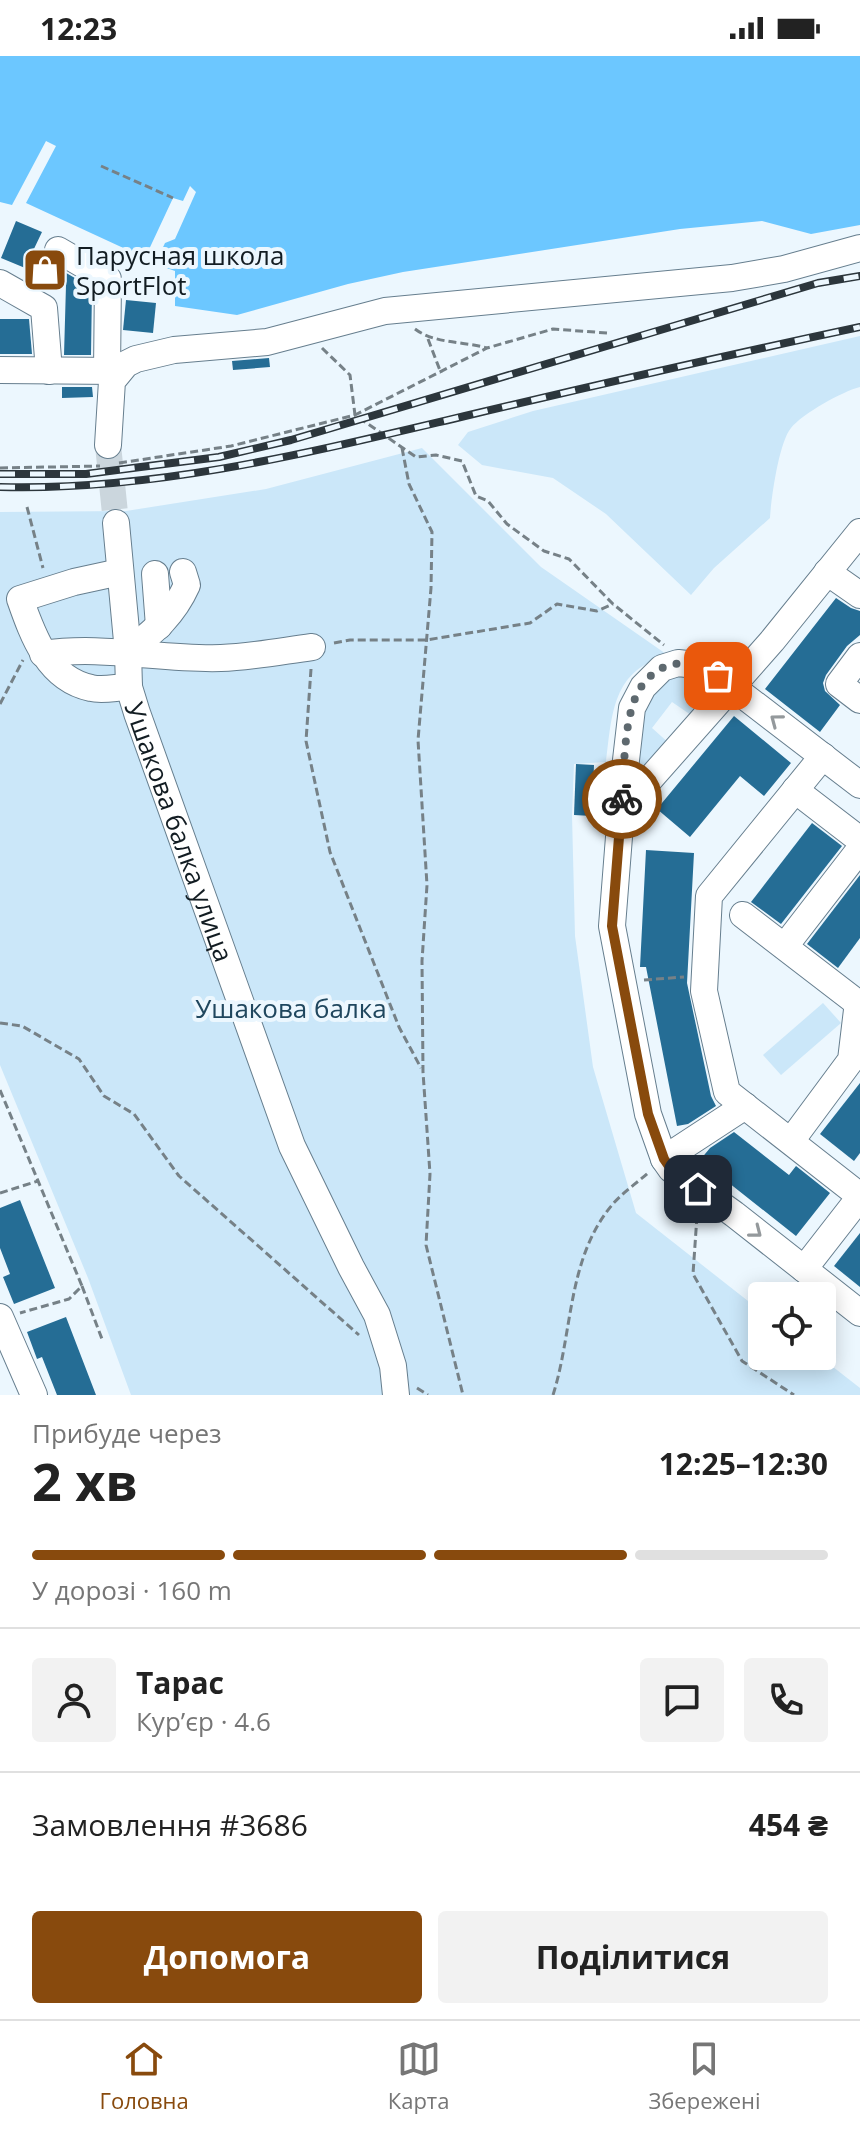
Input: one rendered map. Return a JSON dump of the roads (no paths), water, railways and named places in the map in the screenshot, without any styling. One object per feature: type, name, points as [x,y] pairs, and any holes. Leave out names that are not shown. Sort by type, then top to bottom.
[{"type":"street","points":[[0,370],[112,371],[136,359],[174,350],[267,342],[391,311],[732,278],[784,269],[860,248]]},
{"type":"street","points":[[58,250],[108,279],[112,371],[108,445]]},
{"type":"street","points":[[0,283],[44,308],[49,371]]},
{"type":"street","name":"Ушакова балка улица","points":[[116,523],[129,687],[292,1146],[377,1315],[393,1366],[396,1395]]},
{"type":"street","points":[[620,813],[772,641],[860,532]]},
{"type":"street","points":[[120,572],[20,599],[38,646],[67,678],[92,689],[129,687]]},
{"type":"street","points":[[128,652],[177,607],[187,585],[183,572]]},
{"type":"street","points":[[827,572],[860,595]]},
{"type":"street","points":[[155,574],[159,626]]},
{"type":"street","points":[[38,646],[221,658],[312,647]]},
{"type":"street","points":[[860,656],[839,684],[860,700]]},
{"type":"street","points":[[860,785],[705,666],[686,663],[662,668],[636,697],[632,708],[612,926],[648,1114],[664,1159],[671,1169],[860,1313]]},
{"type":"street","points":[[804,1269],[858,1204],[791,1141],[727,1092],[704,991],[709,896],[823,756]]},
{"type":"street","points":[[795,790],[860,840]]},
{"type":"street","points":[[785,946],[860,849]]},
{"type":"street","points":[[743,915],[860,1006],[851,1060],[791,1141]]},
{"type":"street","points":[[664,1159],[745,1106]]},
{"type":"street","points":[[0,1318],[34,1395]]},
{"type":"water","points":[[0,56],[860,56],[860,225],[811,234],[762,221],[680,229],[403,272],[237,315],[175,306],[175,271],[155,264],[165,243],[175,239],[196,192],[190,186],[183,201],[173,198],[145,258],[26,203],[56,146],[46,141],[12,205],[0,202]]},
{"type":"tunnel","points":[[108,445],[116,523]]},
{"type":"railway","points":[[0,474],[86,474],[219,457],[291,440],[818,283],[860,276]]},
{"type":"railway","points":[[0,487],[118,483],[234,466],[350,443],[860,327]]},
{"type":"place","name":"Парусная школа SportFlot","points":[[45,270]]},
{"type":"park label","name":"Ушакова балка","points":[[291,1008]]}]
